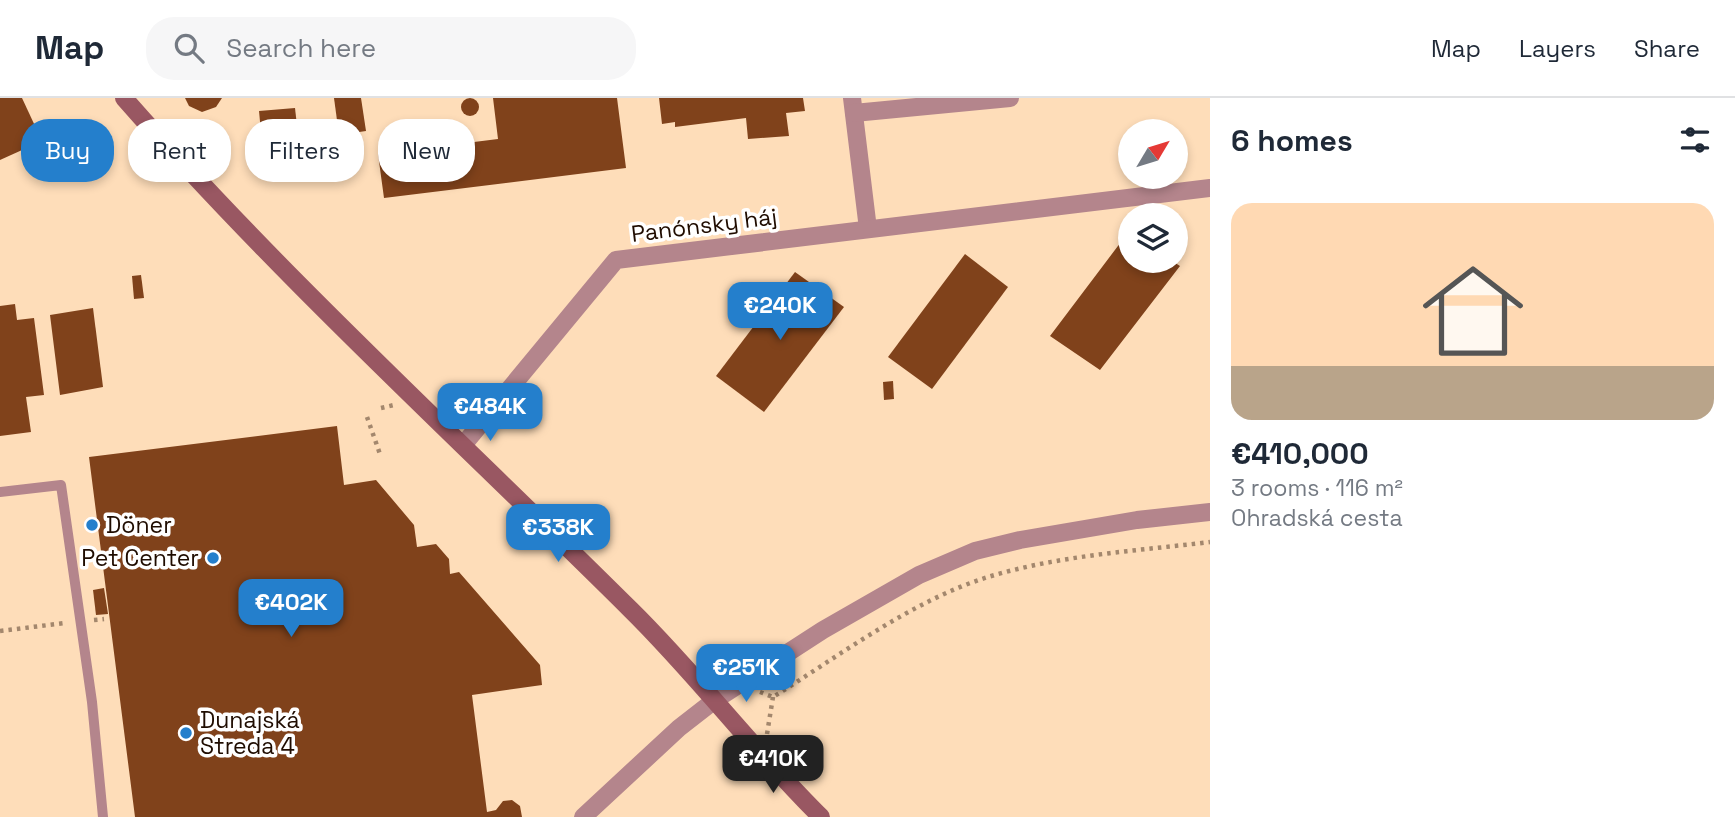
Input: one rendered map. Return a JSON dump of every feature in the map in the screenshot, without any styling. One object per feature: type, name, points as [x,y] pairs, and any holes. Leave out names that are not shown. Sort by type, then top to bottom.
[{"type":"street","points":[[124,98],[180,160],[319,303],[653,632],[821,817]]},
{"type":"street","points":[[868,229],[853,106],[1010,98]]},
{"type":"street","name":"Panónsky háj","points":[[464,444],[616,260],[1210,188]]},
{"type":"street","points":[[583,817],[678,728],[715,700],[919,575],[975,551],[1124,522],[1210,512]]},
{"type":"lane","points":[[0,492],[61,485],[92,702],[103,817]]},
{"type":"path","points":[[367,417],[381,457]]},
{"type":"path","points":[[767,734],[773,697],[920,607],[985,578],[1046,562],[1210,542]]},
{"type":"path","points":[[95,620],[104,619]]},
{"type":"path","points":[[0,631],[71,622]]},
{"type":"path","points":[[697,658],[716,667],[731,667]]},
{"type":"path","points":[[757,690],[773,697]]},
{"type":"building","points":[[0,98],[22,98],[32,119],[21,119],[21,150],[0,160]]},
{"type":"building","points":[[185,98],[222,98],[216,107],[202,112],[189,106]]},
{"type":"building","points":[[334,98],[361,98],[366,131],[364,119],[337,119]]},
{"type":"building","points":[[470,98],[476,101],[479,107],[476,113],[470,116],[464,113],[461,107],[464,101]]},
{"type":"building","points":[[493,98],[617,98],[626,168],[384,198],[382,182],[475,182],[475,142],[498,139]]},
{"type":"building","points":[[659,98],[803,98],[805,111],[786,113],[789,136],[748,139],[746,118],[675,127],[675,122],[662,124]]},
{"type":"building","points":[[295,108],[296,119],[260,119],[259,111]]},
{"type":"building","points":[[1118,246],[1118,273],[1175,273],[1100,370],[1050,336]]},
{"type":"building","points":[[965,254],[1008,287],[932,389],[888,357]]},
{"type":"building","points":[[795,272],[844,307],[764,412],[716,376]]},
{"type":"building","points":[[141,275],[144,298],[134,299],[132,276]]},
{"type":"building","points":[[15,304],[17,320],[34,318],[44,395],[26,397],[31,432],[0,436],[0,306]]},
{"type":"building","points":[[93,308],[103,387],[60,395],[50,315]]},
{"type":"building","points":[[893,381],[894,399],[884,400],[883,382]]},
{"type":"building","points":[[337,426],[344,485],[376,480],[414,525],[417,547],[436,544],[449,559],[450,574],[459,572],[540,665],[542,685],[472,695],[487,812],[496,810],[503,801],[512,800],[520,806],[522,817],[135,817],[89,457]]},
{"type":"building","points":[[104,588],[108,614],[96,615],[93,590]]},
{"type":"place","name":"Döner","points":[[92,525]]},
{"type":"place","name":"Pet Center","points":[[213,558]]},
{"type":"place","name":"Dunajská Streda 4","points":[[186,733]]}]
